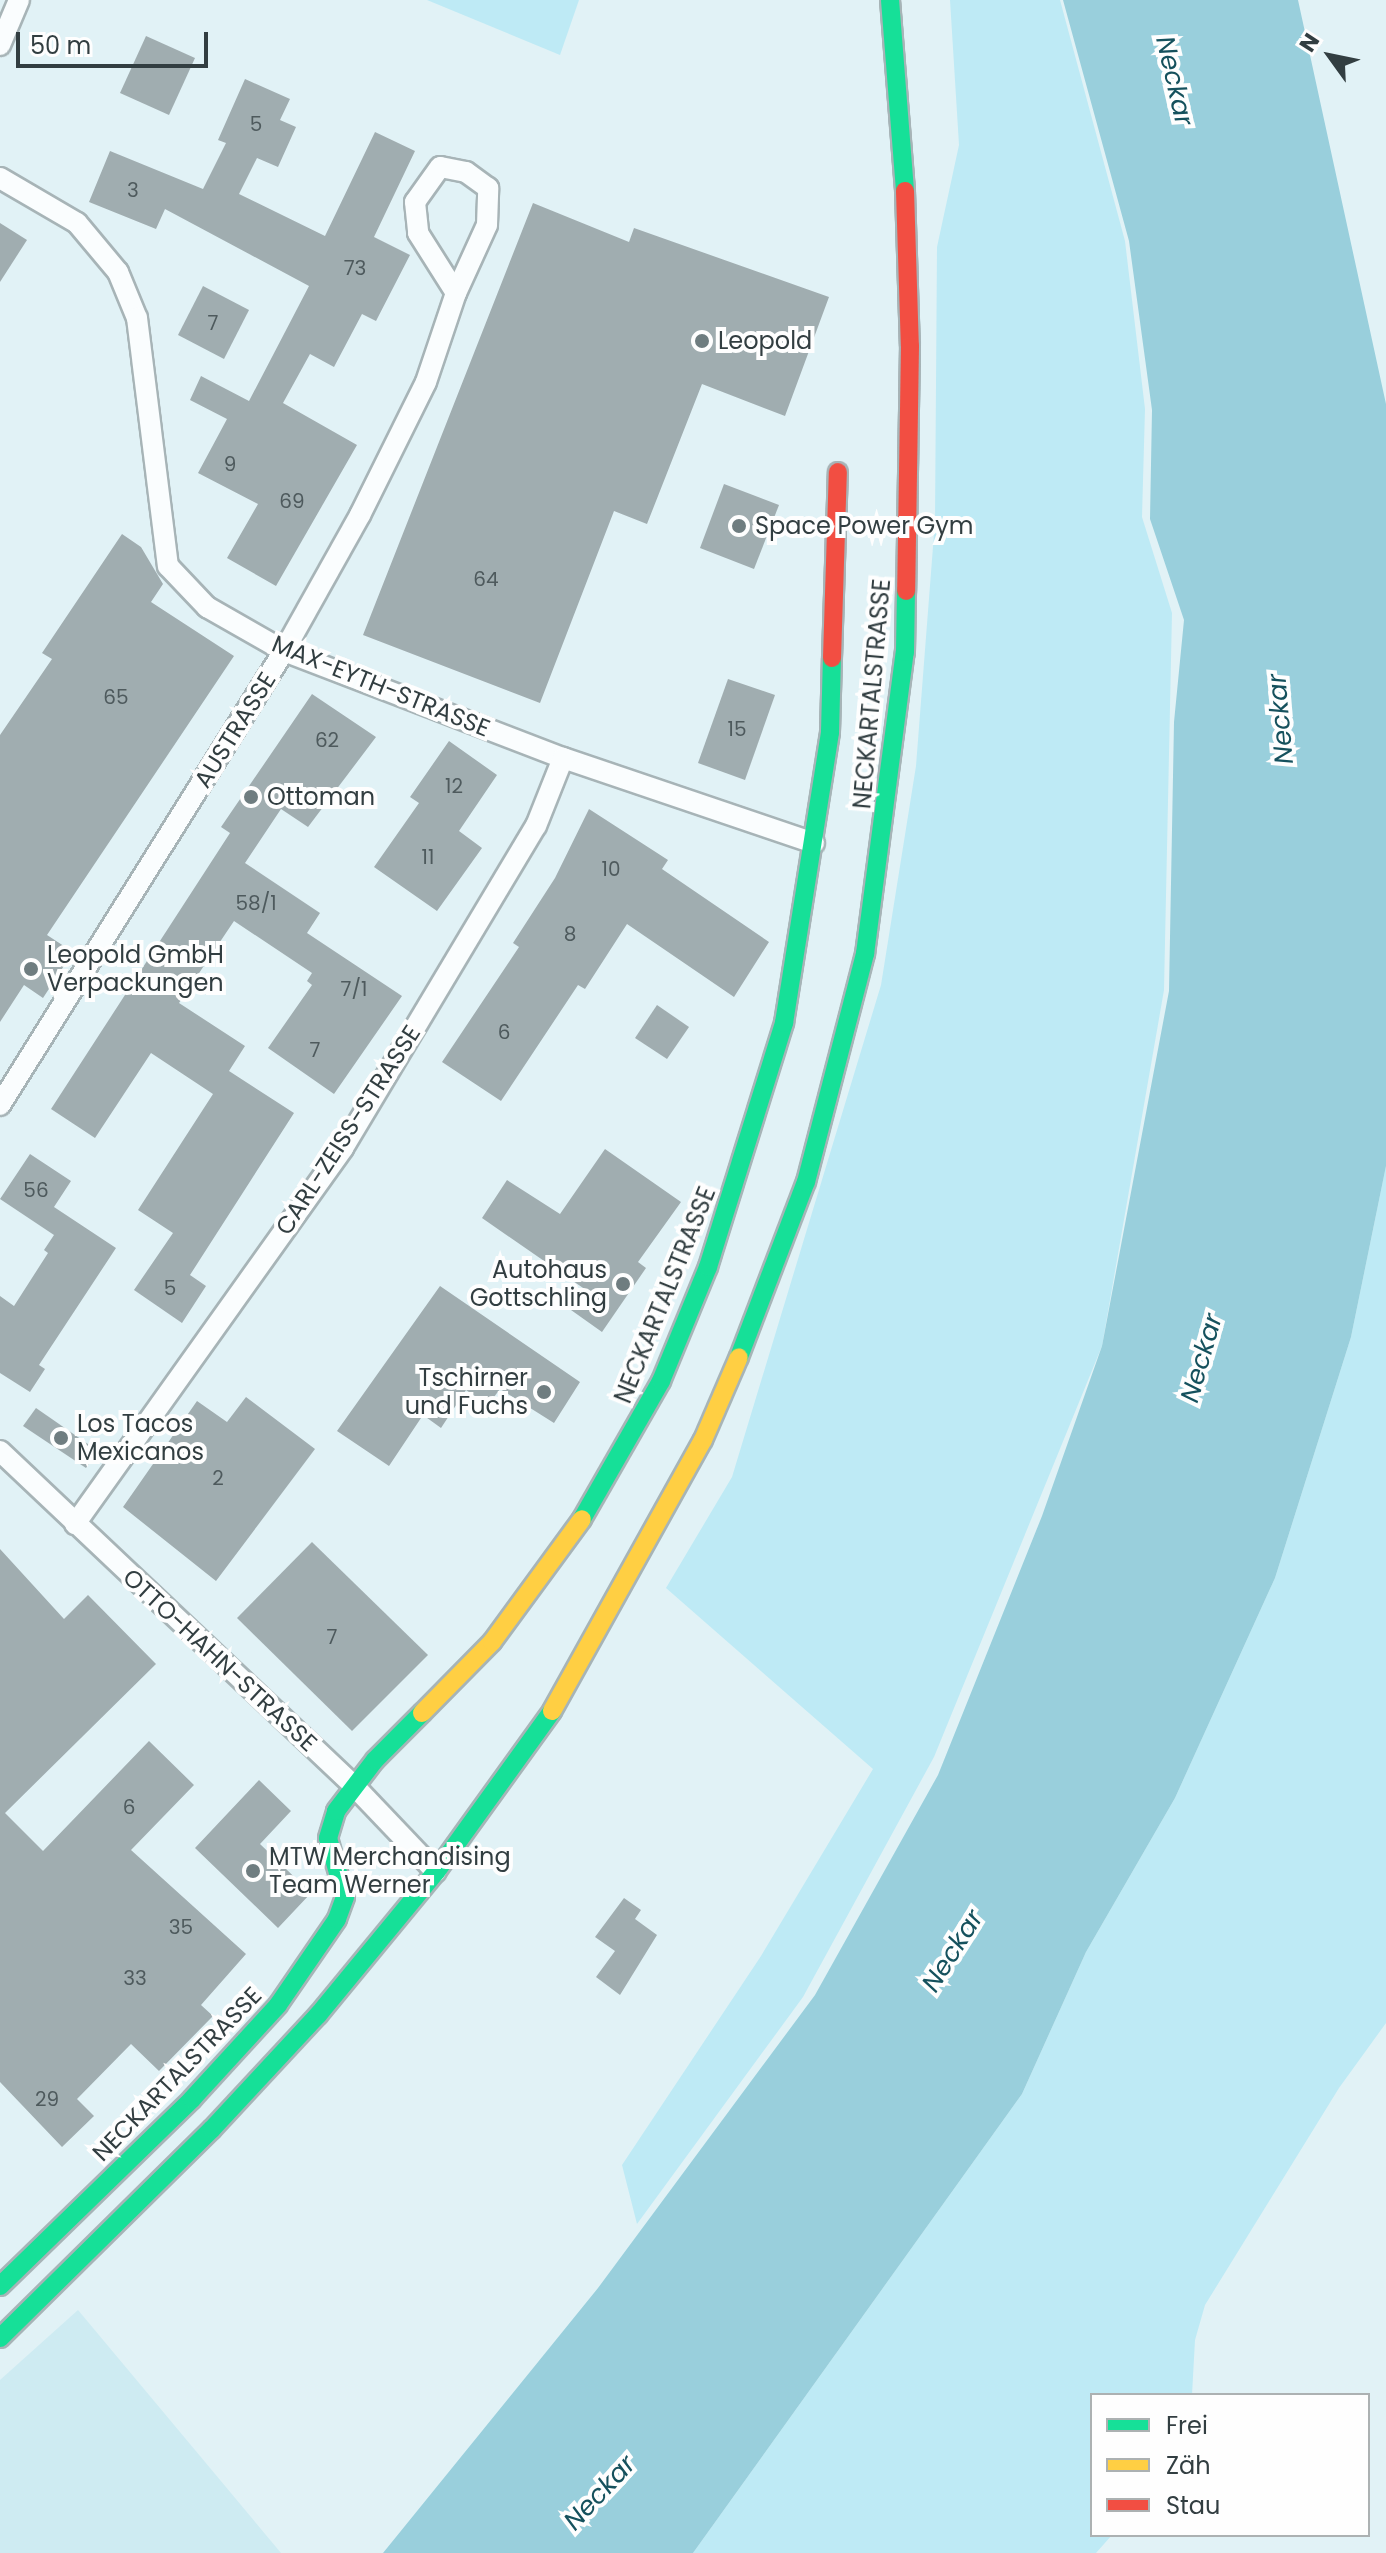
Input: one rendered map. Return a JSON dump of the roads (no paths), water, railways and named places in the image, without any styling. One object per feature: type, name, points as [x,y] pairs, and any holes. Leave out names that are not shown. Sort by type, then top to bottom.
[{"type":"main road","name":"NECKARTALSTRASSE","points":[[0,2338],[223,2118],[318,2015],[436,1872],[547,1719],[626,1585],[703,1440],[764,1298],[806,1182],[867,938],[905,652],[909,512],[908,252],[890,0]]},
{"type":"main road","name":"NECKARTALSTRASSE","points":[[0,2286],[192,2099],[278,2005],[337,1919],[345,1897],[331,1850],[330,1825],[355,1787],[492,1642],[554,1563],[611,1473],[661,1381],[708,1267],[784,1023],[830,732],[838,472]]},
{"type":"street","points":[[0,45],[19,0]]},
{"type":"street","name":"AUSTRASSE","points":[[0,1105],[284,651],[360,515],[426,382],[456,293],[487,225],[488,188],[466,172],[440,167],[415,202],[418,233],[456,293]]},
{"type":"street","name":"MAX-EYTH-STRASSE","points":[[0,178],[77,223],[118,272],[137,318],[168,566],[207,607],[284,651],[563,758],[814,843]]},
{"type":"street","name":"CARL-ZEISS-STRASSE","points":[[75,1524],[343,1148],[536,826],[563,758]]},
{"type":"street","name":"OTTO-HAHN-STRASSE","points":[[0,1451],[355,1787],[436,1872]]},
{"type":"water","name":"Neckar","points":[[1063,0],[1298,0],[1386,404],[1386,1166],[1351,1337],[1275,1578],[1175,1798],[1086,1952],[1022,2094],[693,2553],[383,2553],[598,2288],[815,1995],[938,1775],[1042,1516],[1102,1346],[1169,991],[1174,722],[1184,620],[1150,519],[1152,410],[1129,241]]},
{"type":"place","name":"Leopold","points":[[702,341]]},
{"type":"place","name":"Space Power Gym","points":[[739,526]]},
{"type":"place","name":"Ottoman","points":[[251,797]]},
{"type":"place","name":"Leopold GmbH Verpackungen","points":[[31,969]]},
{"type":"place","name":"Autohaus Gottschling","points":[[623,1284]]},
{"type":"place","name":"Tschirner und Fuchs","points":[[544,1392]]},
{"type":"place","name":"Los Tacos Mexicanos","points":[[61,1438]]},
{"type":"place","name":"MTW Merchandising Team Werner","points":[[253,1871]]}]
